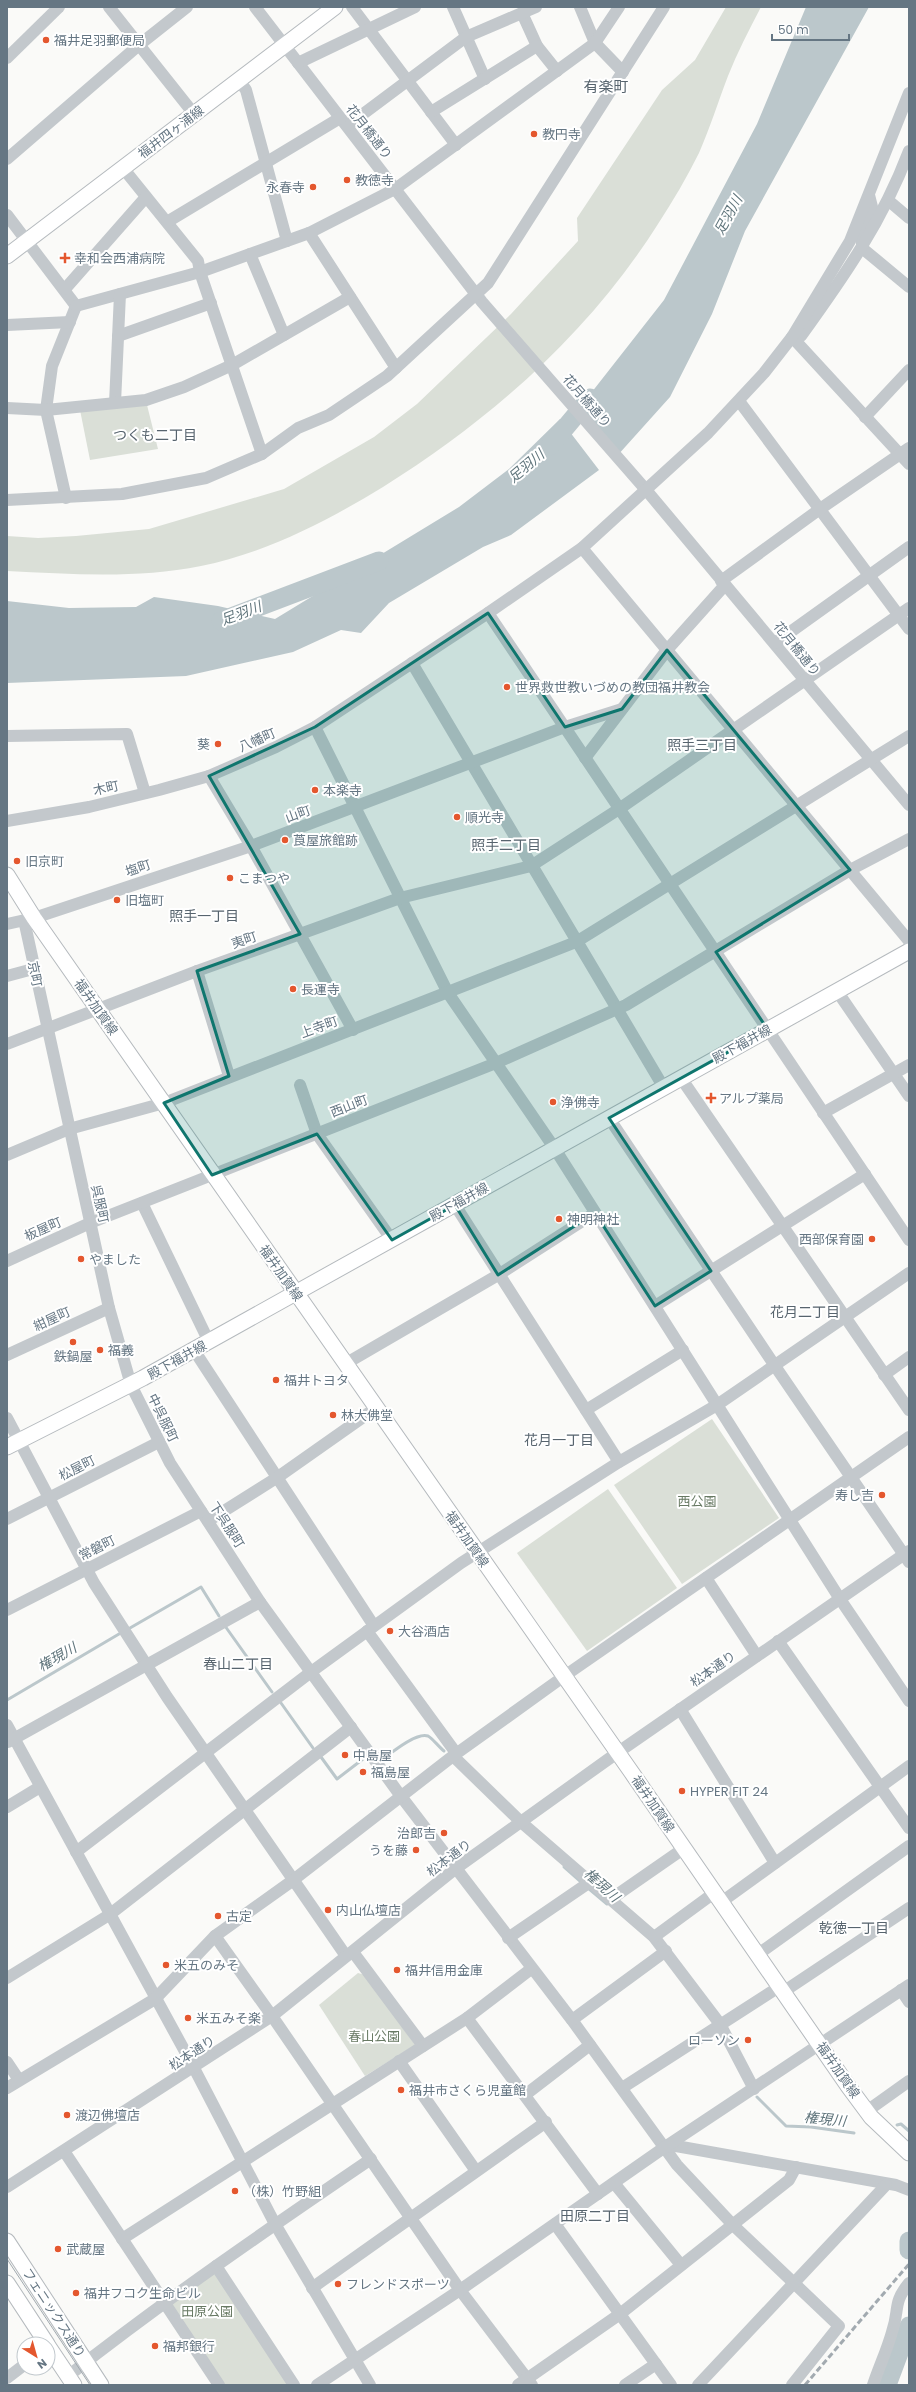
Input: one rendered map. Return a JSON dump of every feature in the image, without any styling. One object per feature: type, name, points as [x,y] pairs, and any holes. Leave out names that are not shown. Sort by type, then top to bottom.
[{"type":"main road","name":"福井四ヶ浦線","points":[[7,256],[335,7]]},
{"type":"main road","name":"京町","points":[[7,875],[29,919]]},
{"type":"main road","name":"福井加賀線","points":[[29,919],[97,1009],[164,1103],[212,1175],[296,1293],[820,2046],[867,2111],[909,2153]]},
{"type":"main road","name":"殿下福井線","points":[[13,1444],[131,1385],[909,951]]},
{"type":"main road","name":"フェニックス通り","points":[[7,2241],[102,2385]]},
{"type":"main road","name":"フェニックス通り","points":[[7,2283],[41,2336]]},
{"type":"main road","name":"フェニックス通り","points":[[56,2358],[71,2380]]},
{"type":"street","points":[[7,58],[59,7]]},
{"type":"street","points":[[110,7],[194,114]]},
{"type":"street","points":[[7,159],[139,45],[187,7]]},
{"type":"street","name":"花月橋通り","points":[[255,7],[480,299],[644,487],[909,805]]},
{"type":"street","points":[[352,7],[456,145]]},
{"type":"street","points":[[298,62],[414,7]]},
{"type":"street","points":[[453,7],[485,78]]},
{"type":"street","points":[[167,222],[265,163],[344,122],[466,38],[536,7]]},
{"type":"street","points":[[580,7],[595,43],[623,72]]},
{"type":"street","points":[[76,306],[200,272],[309,233],[395,189],[595,43],[602,35],[619,7]]},
{"type":"street","points":[[7,500],[122,494],[198,479],[234,467],[262,454],[298,428],[329,415],[396,368],[480,299],[488,283],[664,7]]},
{"type":"street","points":[[522,13],[537,46],[557,71]]},
{"type":"street","points":[[431,112],[537,46]]},
{"type":"street","points":[[239,80],[246,90],[287,241]]},
{"type":"street","points":[[794,340],[850,241],[909,93]]},
{"type":"street","points":[[794,340],[862,248],[889,201],[909,151]]},
{"type":"street","points":[[123,168],[198,261],[200,272],[262,454]]},
{"type":"street","points":[[862,248],[862,237],[873,211],[869,195]]},
{"type":"street","points":[[65,289],[146,197]]},
{"type":"street","points":[[889,201],[909,218]]},
{"type":"street","points":[[7,215],[65,289],[76,306]]},
{"type":"street","points":[[309,233],[396,368]]},
{"type":"street","points":[[862,248],[909,287]]},
{"type":"street","points":[[250,254],[284,335]]},
{"type":"street","points":[[115,403],[120,294]]},
{"type":"street","points":[[7,408],[46,410],[146,400],[184,387],[232,365],[350,297]]},
{"type":"street","points":[[118,336],[211,303]]},
{"type":"street","points":[[66,498],[46,410],[52,366],[76,306]]},
{"type":"street","points":[[7,325],[70,322]]},
{"type":"street","points":[[794,340],[865,417],[904,451],[909,464]]},
{"type":"street","name":"八幡町","points":[[209,776],[314,727],[488,613],[582,548],[644,487],[739,401],[794,340]]},
{"type":"street","points":[[865,417],[909,370]]},
{"type":"street","points":[[739,401],[909,629]]},
{"type":"street","points":[[585,758],[667,650],[723,583],[820,509],[904,451]]},
{"type":"street","points":[[774,643],[909,547]]},
{"type":"street","points":[[582,548],[732,731],[909,941]]},
{"type":"street","name":"夷町","points":[[7,1044],[197,971],[400,898],[531,866],[619,809],[909,608]]},
{"type":"street","points":[[488,613],[909,1240]]},
{"type":"street","points":[[412,663],[576,942],[664,1088]]},
{"type":"street","name":"山町","points":[[251,846],[564,728],[622,709]]},
{"type":"street","points":[[314,727],[448,993],[555,1149],[840,1599],[909,1701]]},
{"type":"street","points":[[7,736],[127,734],[145,794]]},
{"type":"street","name":"上寺町","points":[[7,1155],[69,1129],[164,1103],[229,1076],[353,1030],[576,942],[797,807],[909,736]]},
{"type":"street","points":[[209,776],[251,846],[353,1030]]},
{"type":"street","name":"木町","points":[[7,821],[145,794],[209,776]]},
{"type":"street","name":"西山町","points":[[90,1223],[496,1063],[626,1005],[850,870],[909,839]]},
{"type":"street","name":"塩町","points":[[7,924],[29,919],[251,846]]},
{"type":"street","name":"京町","points":[[29,919],[33,969],[47,1028]]},
{"type":"street","points":[[7,976],[33,969]]},
{"type":"street","points":[[197,971],[229,1076]]},
{"type":"street","points":[[837,991],[909,1096]]},
{"type":"street","name":"呉服町","points":[[47,1028],[109,1308],[131,1385]]},
{"type":"street","points":[[823,1113],[909,1065]]},
{"type":"street","points":[[681,1078],[909,1410]]},
{"type":"street","points":[[300,1085],[317,1134],[392,1240]]},
{"type":"street","points":[[609,1118],[850,1477],[907,1556]]},
{"type":"street","points":[[655,1306],[865,1174]]},
{"type":"street","points":[[142,1203],[209,1342]]},
{"type":"street","points":[[455,1205],[498,1275],[619,1462]]},
{"type":"street","points":[[345,1364],[498,1275],[595,1213]]},
{"type":"street","name":"板屋町","points":[[7,1261],[90,1223]]},
{"type":"street","points":[[76,1852],[311,1672],[477,1553],[619,1462],[717,1405],[909,1273]]},
{"type":"street","name":"紺屋町","points":[[7,1355],[109,1308]]},
{"type":"street","points":[[194,1350],[278,1477],[370,1629],[455,1755],[585,1885],[611,1900],[654,1937],[666,1951],[717,2026],[754,2089]]},
{"type":"street","points":[[586,1410],[683,1350]]},
{"type":"street","points":[[884,1375],[909,1357]]},
{"type":"street","name":"中呉服町","points":[[131,1385],[170,1463]]},
{"type":"street","points":[[208,1521],[278,1477],[376,1408]]},
{"type":"street","points":[[7,1418],[13,1444],[49,1498],[86,1569],[147,1666],[292,1881],[423,2046]]},
{"type":"street","points":[[7,2088],[155,1998],[215,1936],[292,1881],[400,1795],[563,1677],[909,1437]]},
{"type":"street","name":"松屋町","points":[[7,1519],[159,1442]]},
{"type":"street","name":"下呉服町","points":[[170,1463],[260,1602],[400,1795],[531,1969],[572,2020],[677,2165],[733,2224],[839,2326],[792,2385]]},
{"type":"street","name":"常磐町","points":[[7,1610],[201,1510]]},
{"type":"street","name":"松本通り","points":[[7,2187],[194,2068],[272,2016],[455,1869],[680,1709],[840,1599],[907,1556]]},
{"type":"street","points":[[706,1578],[757,1656]]},
{"type":"street","points":[[10,1740],[147,1666],[260,1602]]},
{"type":"street","points":[[778,1642],[909,1828]]},
{"type":"street","points":[[680,1709],[775,1863]]},
{"type":"street","points":[[7,1725],[10,1740],[40,1787],[76,1852],[109,1915],[194,2068],[275,2224],[370,2385]]},
{"type":"street","points":[[7,1978],[109,1915],[351,1727]]},
{"type":"street","points":[[654,1937],[775,1863],[909,1766]]},
{"type":"street","points":[[7,1807],[40,1787]]},
{"type":"street","points":[[757,1955],[909,1846]]},
{"type":"street","points":[[611,1900],[683,1849]]},
{"type":"street","points":[[508,1938],[585,1885]]},
{"type":"street","points":[[622,2088],[717,2026],[781,1990],[909,1908]]},
{"type":"street","points":[[215,1936],[272,2016],[525,2383],[620,2314],[789,2180],[796,2167]]},
{"type":"street","points":[[572,2020],[666,1951]]},
{"type":"street","points":[[122,2239],[332,2103],[467,2018],[531,1969]]},
{"type":"street","points":[[317,2385],[460,2290],[665,2147],[820,2046],[905,1988],[909,2002]]},
{"type":"street","points":[[467,2018],[546,2122],[598,2194]]},
{"type":"street","points":[[525,2095],[590,2045]]},
{"type":"street","points":[[399,2061],[476,2171]]},
{"type":"street","points":[[7,2062],[19,2080]]},
{"type":"street","points":[[867,2111],[909,2081]]},
{"type":"street","points":[[312,2288],[410,2217],[546,2122]]},
{"type":"street","points":[[665,2147],[676,2146],[796,2167],[891,2185],[909,2190]]},
{"type":"street","points":[[64,2151],[219,2385]]},
{"type":"street","points":[[71,2380],[86,2362],[164,2304],[275,2224],[371,2160]]},
{"type":"street","points":[[698,2385],[891,2185],[909,2180]]},
{"type":"street","points":[[614,2183],[681,2266]]},
{"type":"street","points":[[555,2224],[671,2385]]},
{"type":"street","points":[[216,2266],[294,2385]]},
{"type":"street","points":[[873,2385],[896,2319],[897,2301],[909,2283]]},
{"type":"street","points":[[625,2385],[656,2364]]},
{"type":"street","points":[[7,2378],[16,2371]]},
{"type":"highlighted area","points":[[488,613],[565,727],[622,709],[667,650],[850,870],[716,952],[768,1030],[609,1118],[711,1271],[655,1306],[595,1213],[498,1275],[455,1205],[392,1240],[317,1134],[212,1175],[164,1103],[229,1076],[197,971],[300,934],[209,776],[315,727]]},
{"type":"green space","points":[[726,7],[761,7],[732,67],[699,153],[669,207],[631,264],[601,302],[569,337],[536,371],[500,403],[462,433],[383,487],[340,512],[318,524],[249,553],[201,566],[153,573],[80,574],[7,571],[7,536],[38,538],[149,529],[284,489],[374,437],[417,404],[511,314],[578,241],[577,218],[662,90],[695,60]]},
{"type":"green space","points":[[147,405],[158,449],[90,460],[80,410]]},
{"type":"green space","name":"西公園","points":[[712,1419],[779,1518],[682,1584],[614,1485]]},
{"type":"green space","points":[[608,1489],[677,1588],[587,1651],[517,1553]]},
{"type":"green space","name":"春山公園","points":[[358,1973],[365,1975],[415,2045],[365,2076],[319,2005]]},
{"type":"green space","name":"田原公園","points":[[215,2270],[288,2385],[224,2385],[168,2304]]},
{"type":"water","points":[[806,7],[869,7],[745,231],[712,314],[670,397],[617,456],[577,411],[664,300],[757,124]]},
{"type":"water","points":[[560,419],[599,470],[511,535],[483,547],[389,603],[361,633],[341,630],[293,652],[186,676],[7,683],[7,601],[69,608],[136,607],[154,597],[218,606],[275,619],[459,507],[509,469]]},
{"type":"waterway","name":"足羽川","points":[[550,446],[590,398]]},
{"type":"waterway","name":"足羽川","points":[[221,621],[379,561]]},
{"type":"waterway","name":"権現川","points":[[130,1628],[201,1587],[219,1616]]},
{"type":"waterway","name":"権現川","points":[[225,1626],[272,1692]]},
{"type":"waterway","name":"権現川","points":[[7,1700],[119,1634]]},
{"type":"waterway","name":"権現川","points":[[281,1703],[313,1748]]},
{"type":"waterway","name":"権現川","points":[[375,1750],[382,1760],[397,1748],[411,1740],[417,1737],[428,1736],[444,1751]]},
{"type":"waterway","name":"権現川","points":[[321,1757],[337,1779],[363,1759]]},
{"type":"waterway","name":"権現川","points":[[564,1867],[582,1883]]},
{"type":"waterway","name":"権現川","points":[[588,1888],[607,1904]]},
{"type":"waterway","name":"権現川","points":[[757,2097],[786,2126],[811,2127],[854,2133]]},
{"type":"waterway","name":"権現川","points":[[897,2125],[901,2124],[909,2131]]},
{"type":"waterway","points":[[909,2241],[909,2250]]},
{"type":"waterway","points":[[887,2385],[909,2326]]},
{"type":"tram line","points":[[7,2259],[90,2385]]},
{"type":"railway","points":[[805,2385],[909,2264]]},
{"type":"place","name":"福井足羽郵便局","points":[[46,40]]},
{"type":"place","name":"教円寺","points":[[534,134]]},
{"type":"place","name":"教徳寺","points":[[347,180]]},
{"type":"place","name":"永春寺","points":[[313,187]]},
{"type":"place","name":"幸和会西浦病院","points":[[65,258]]},
{"type":"place","name":"世界救世教いづめの教団福井教会","points":[[507,687]]},
{"type":"place","name":"葵","points":[[218,744]]},
{"type":"place","name":"本楽寺","points":[[315,790]]},
{"type":"place","name":"順光寺","points":[[457,817]]},
{"type":"place","name":"莨屋旅館跡","points":[[285,840]]},
{"type":"place","name":"旧京町","points":[[17,861]]},
{"type":"place","name":"こまつや","points":[[230,878]]},
{"type":"place","name":"旧塩町","points":[[117,900]]},
{"type":"place","name":"長運寺","points":[[293,989]]},
{"type":"place","name":"アルプ薬局","points":[[711,1098]]},
{"type":"place","name":"浄佛寺","points":[[553,1102]]},
{"type":"place","name":"神明神社","points":[[559,1219]]},
{"type":"place","name":"西部保育園","points":[[872,1239]]},
{"type":"place","name":"やました","points":[[81,1259]]},
{"type":"place","name":"鉄鍋屋","points":[[73,1342]]},
{"type":"place","name":"福義","points":[[100,1350]]},
{"type":"place","name":"福井トヨタ","points":[[276,1380]]},
{"type":"place","name":"林大佛堂","points":[[333,1415]]},
{"type":"place","name":"寿し吉","points":[[882,1495]]},
{"type":"place","name":"大谷酒店","points":[[390,1631]]},
{"type":"place","name":"中島屋","points":[[345,1755]]},
{"type":"place","name":"福島屋","points":[[363,1772]]},
{"type":"place","name":"HYPER FIT 24","points":[[682,1791]]},
{"type":"place","name":"治郎吉","points":[[444,1833]]},
{"type":"place","name":"うを藤","points":[[416,1850]]},
{"type":"place","name":"内山仏壇店","points":[[328,1910]]},
{"type":"place","name":"古定","points":[[218,1916]]},
{"type":"place","name":"米五のみそ","points":[[166,1965]]},
{"type":"place","name":"福井信用金庫","points":[[397,1970]]},
{"type":"place","name":"米五みそ楽","points":[[188,2018]]},
{"type":"place","name":"ローソン","points":[[748,2040]]},
{"type":"place","name":"福井市さくら児童館","points":[[401,2090]]},
{"type":"place","name":"渡辺佛壇店","points":[[67,2115]]},
{"type":"place","name":"（株）竹野組","points":[[235,2191]]},
{"type":"place","name":"武蔵屋","points":[[58,2249]]},
{"type":"place","name":"フレンドスポーツ","points":[[338,2284]]},
{"type":"place","name":"福井フコク生命ビル","points":[[76,2293]]},
{"type":"place","name":"福邦銀行","points":[[155,2346]]},
{"type":"district","name":"有楽町","points":[[606,86]]},
{"type":"district","name":"つくも二丁目","points":[[155,435]]},
{"type":"district","name":"照手三丁目","points":[[702,745]]},
{"type":"district","name":"照手二丁目","points":[[506,845]]},
{"type":"district","name":"照手一丁目","points":[[204,916]]},
{"type":"district","name":"花月二丁目","points":[[805,1312]]},
{"type":"district","name":"花月一丁目","points":[[559,1440]]},
{"type":"district","name":"春山二丁目","points":[[238,1664]]},
{"type":"district","name":"乾徳一丁目","points":[[854,1928]]},
{"type":"district","name":"田原二丁目","points":[[595,2216]]}]
